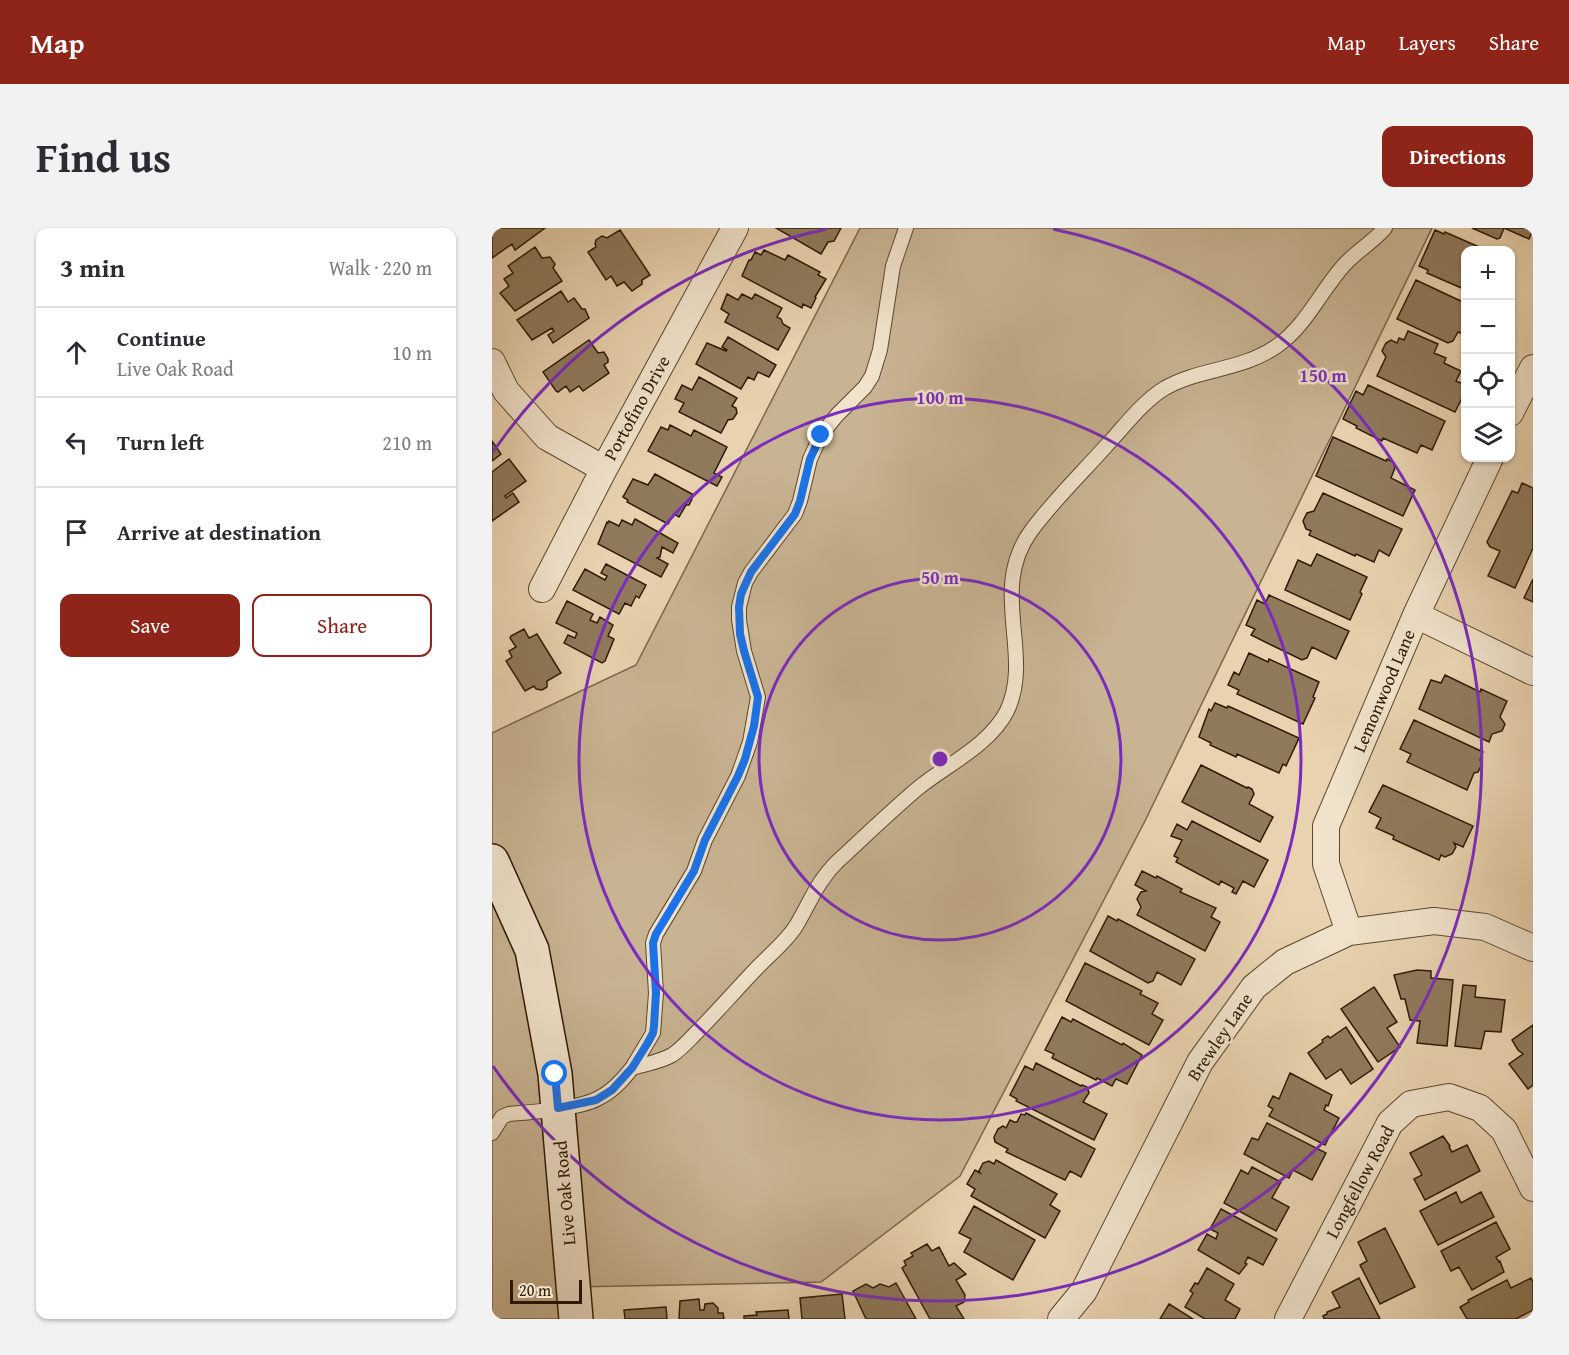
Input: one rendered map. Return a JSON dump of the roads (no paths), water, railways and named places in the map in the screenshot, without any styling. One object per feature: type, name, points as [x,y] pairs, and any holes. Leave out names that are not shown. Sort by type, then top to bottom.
[{"type":"street","name":"Portofino Drive","points":[[542,589],[604,469],[735,228]]},
{"type":"street","points":[[492,362],[506,391],[547,437],[604,469]]},
{"type":"street","points":[[1513,408],[1533,368]]},
{"type":"street","name":"Lemonwood Lane","points":[[1349,932],[1326,864],[1326,826],[1416,615],[1488,462]]},
{"type":"street","points":[[1416,615],[1533,672]]},
{"type":"street","name":"Live Oak Road","points":[[492,861],[532,950],[555,1074],[576,1319]]},
{"type":"street","name":"Brewley Lane","points":[[1061,1319],[1084,1291],[1200,1062],[1254,987],[1285,962],[1349,932],[1434,921],[1485,927],[1533,948]]},
{"type":"street","name":"Longfellow Road","points":[[1288,1319],[1390,1123],[1411,1104],[1449,1097],[1480,1108],[1504,1131],[1533,1188]]},
{"type":"lane","points":[[492,1133],[502,1117],[509,1114],[558,1108],[596,1100],[612,1090],[632,1068],[653,1033],[656,993],[653,943],[656,934],[694,871],[705,840],[738,776],[754,726],[758,697],[740,634],[741,594],[751,572],[795,514],[810,459],[821,435],[837,415],[866,387],[872,376],[880,351],[893,266],[906,228]]},
{"type":"lane","points":[[632,1068],[665,1058],[678,1050],[729,999],[795,927],[815,889],[834,865],[917,788],[982,740],[1001,720],[1007,711],[1014,687],[1015,657],[1011,589],[1014,565],[1030,531],[1095,458],[1164,388],[1194,376],[1255,358],[1279,345],[1302,322],[1343,266],[1385,228]]}]
